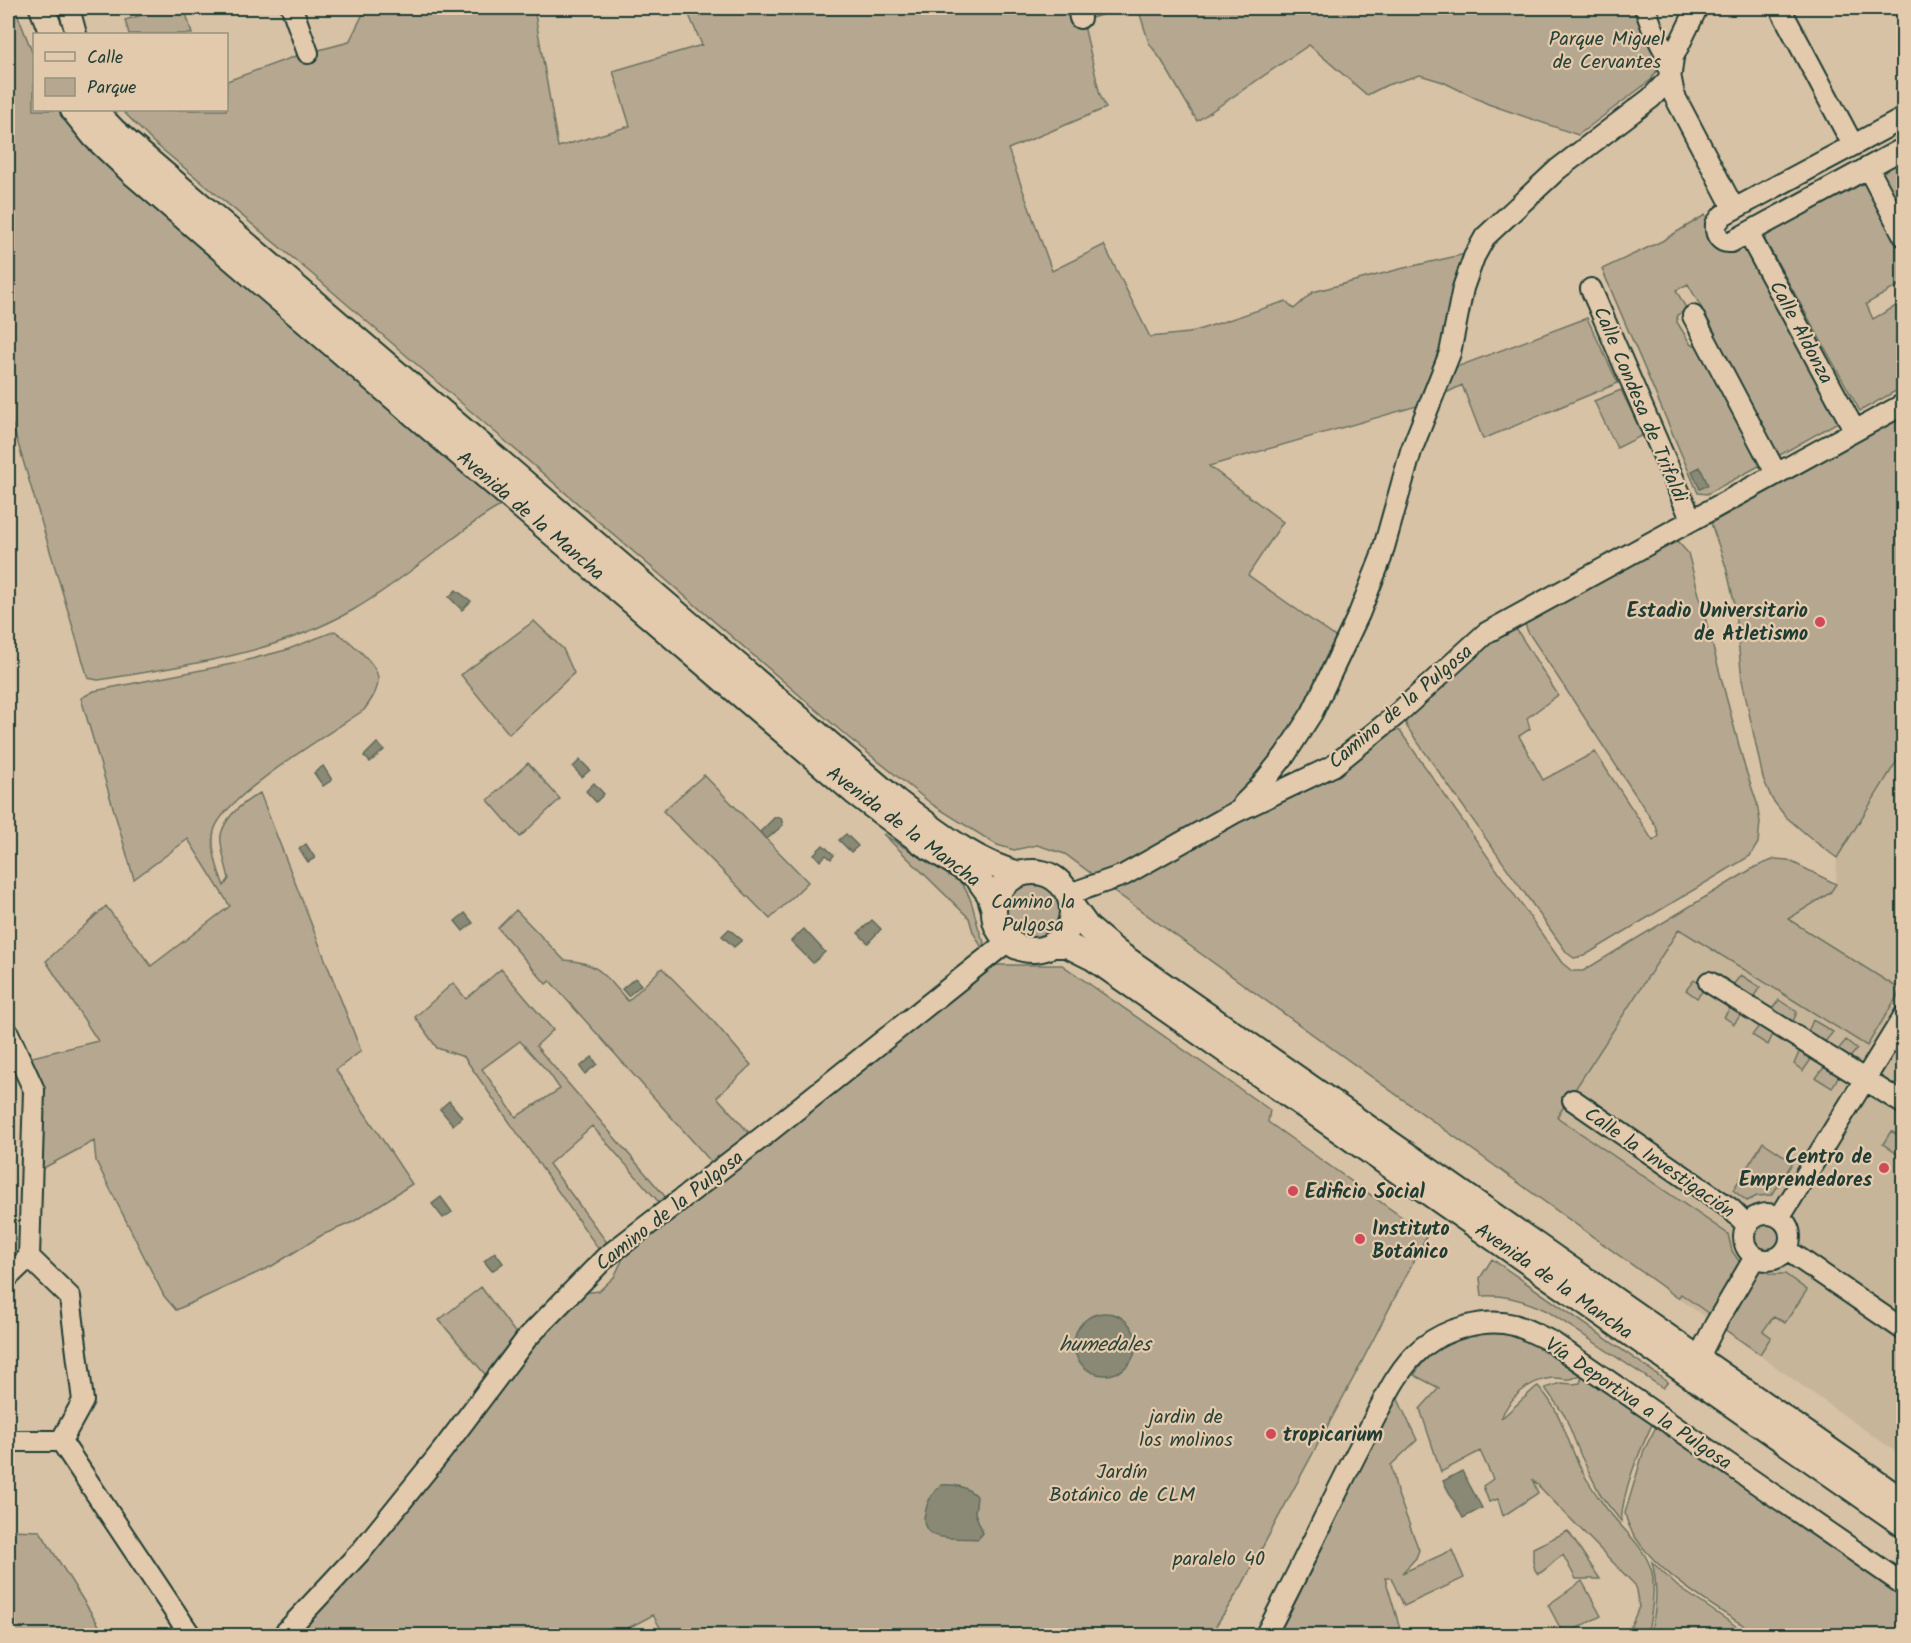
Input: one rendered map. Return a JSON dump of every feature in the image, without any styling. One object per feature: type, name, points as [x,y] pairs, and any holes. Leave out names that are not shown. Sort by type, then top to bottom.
[{"type":"main road","points":[[27,8],[35,33]]},
{"type":"main road","points":[[42,8],[52,33]]},
{"type":"main road","name":"Avenida de la Mancha","points":[[73,111],[94,136],[135,175],[854,792],[924,844],[968,870],[986,888],[994,910]]},
{"type":"main road","name":"Avenida de la Mancha","points":[[95,111],[114,131],[879,786],[928,825],[982,860],[1000,869],[1020,874]]},
{"type":"main road","points":[[1032,872],[1053,877],[1070,900],[1072,917],[1068,928],[1053,945],[1031,950],[1018,947],[1008,941],[998,929],[994,910],[996,897],[1002,886],[1020,874],[1032,872]]},
{"type":"main road","name":"Avenida de la Mancha","points":[[1070,900],[1088,928],[1110,947],[1904,1502]]},
{"type":"main road","name":"Avenida de la Mancha","points":[[1053,945],[1067,945],[1093,958],[1904,1525]]},
{"type":"street","points":[[69,8],[76,33]]},
{"type":"street","points":[[292,8],[308,52]]},
{"type":"street","points":[[1645,8],[1666,54],[1674,95],[1734,209]]},
{"type":"street","points":[[1780,8],[1853,145]]},
{"type":"street","points":[[1234,813],[1264,781],[1312,713],[1359,614],[1381,558],[1410,451],[1450,353],[1463,288],[1474,256],[1485,237],[1558,169],[1651,98],[1671,78],[1673,57],[1699,10]]},
{"type":"street","points":[[1904,118],[1734,209],[1718,219],[1715,230],[1720,240],[1725,243],[1731,242],[1904,148]]},
{"type":"street","points":[[1868,168],[1904,236]]},
{"type":"street","name":"Calle Aldonza","points":[[1748,233],[1855,430]]},
{"type":"street","name":"Calle Condesa de Trifaldi","points":[[1591,289],[1691,519]]},
{"type":"street","points":[[1693,316],[1776,473]]},
{"type":"street","name":"Camino de la Pulgosa","points":[[1070,900],[1124,875],[1234,813],[1333,766],[1395,716],[1486,633],[1904,404]]},
{"type":"street","name":"Camino de la Pulgosa","points":[[282,1635],[363,1549],[527,1338],[606,1257],[761,1138],[1008,941]]},
{"type":"street","points":[[1709,982],[1904,1104]]},
{"type":"street","points":[[1780,1217],[1904,1016]]},
{"type":"street","points":[[8,1034],[34,1090],[29,1257],[8,1277]]},
{"type":"street","name":"Calle la Investigación","points":[[1573,1100],[1731,1209],[1747,1225]]},
{"type":"street","points":[[1768,1213],[1780,1217],[1791,1236],[1787,1250],[1782,1255],[1769,1260],[1755,1257],[1746,1246],[1744,1232],[1750,1220],[1768,1213]]},
{"type":"street","points":[[1787,1250],[1904,1330]]},
{"type":"street","points":[[29,1257],[70,1297],[83,1401],[61,1441]]},
{"type":"street","points":[[1698,1359],[1755,1257]]},
{"type":"street","name":"Vía Deportiva a la Pulgosa","points":[[1265,1635],[1304,1563],[1383,1403],[1407,1363],[1423,1347],[1442,1337],[1466,1327],[1490,1323],[1514,1325],[1552,1342],[1904,1585]]},
{"type":"street","points":[[8,1441],[61,1441]]},
{"type":"street","points":[[61,1441],[191,1635]]},
{"type":"shaded area","points":[[1903,417],[1903,1457],[1678,1298],[1718,1227],[1557,1117],[1679,928],[1867,1046],[1901,991],[1787,919],[1830,893],[1836,884],[1837,858],[1785,816],[1772,799],[1763,778],[1742,680],[1734,601],[1726,567],[1711,523]]},
{"type":"green space","points":[[8,8],[15,8],[33,54],[33,111],[66,111],[503,505],[478,520],[379,594],[353,610],[293,638],[229,656],[98,680],[88,678],[11,420],[8,421]]},
{"type":"green space","points":[[166,8],[185,12],[186,8],[203,8],[186,13],[192,33],[129,33],[125,20]]},
{"type":"green space","points":[[366,8],[534,8],[558,147],[630,126],[613,71],[702,45],[686,8],[1121,8],[1083,21],[1100,95],[1106,108],[1008,149],[1052,271],[1104,245],[1150,337],[1189,333],[1286,301],[1294,309],[1313,292],[1474,252],[1424,404],[1209,466],[1283,522],[1248,575],[1334,636],[1341,650],[1321,692],[1238,802],[1100,880],[1065,854],[1037,845],[1014,850],[997,845],[933,805],[849,738],[312,274],[152,141],[123,111],[228,111],[228,81],[296,56],[349,42]]},
{"type":"green space","name":"Parque Miguel de Cervantes","points":[[1138,8],[1634,8],[1646,41],[1659,60],[1658,68],[1651,80],[1578,135],[1488,104],[1443,82],[1420,75],[1387,85],[1367,95],[1309,45],[1197,121],[1149,43]]},
{"type":"green space","points":[[1903,159],[1903,213],[1882,174],[1883,170]]},
{"type":"green space","points":[[1862,184],[1867,185],[1903,253],[1903,283],[1866,304],[1873,319],[1903,302],[1903,387],[1860,411],[1765,240],[1766,235]]},
{"type":"green space","points":[[1705,215],[1734,251],[1746,245],[1840,417],[1838,422],[1780,455],[1775,454],[1711,337],[1716,334],[1688,284],[1676,290],[1687,310],[1677,315],[1677,322],[1691,345],[1696,345],[1760,458],[1759,466],[1707,494],[1698,493],[1602,269],[1662,241]]},
{"type":"green space","points":[[1587,318],[1618,383],[1483,439],[1462,385],[1438,397],[1451,369]]},
{"type":"green space","points":[[1621,390],[1643,435],[1617,448],[1594,401]]},
{"type":"green space","name":"Estadio Universitario de Atletismo","points":[[1903,417],[1903,751],[1837,858],[1785,816],[1772,799],[1763,778],[1742,680],[1734,601],[1726,567],[1711,523]]},
{"type":"green space","points":[[1670,541],[1679,543],[1688,553],[1745,768],[1757,803],[1760,822],[1758,843],[1750,856],[1584,956],[1574,958],[1567,953],[1407,727],[1405,720],[1469,654],[1515,627],[1558,695],[1527,718],[1530,729],[1519,736],[1543,780],[1595,752],[1653,841],[1659,836],[1656,826],[1528,632],[1525,624],[1529,616]]},
{"type":"green space","points":[[534,621],[563,649],[574,673],[509,734],[461,675]]},
{"type":"green space","points":[[335,631],[361,653],[373,667],[378,680],[373,696],[364,710],[280,766],[236,801],[221,817],[214,831],[214,852],[224,886],[229,879],[221,845],[223,828],[236,810],[260,793],[361,1051],[336,1070],[412,1184],[353,1222],[322,1235],[272,1266],[176,1310],[164,1296],[96,1161],[94,1141],[38,1171],[28,1058],[98,1041],[46,961],[106,906],[151,966],[230,906],[188,839],[134,879],[81,698],[94,691],[232,664],[286,650]]},
{"type":"green space","points":[[1389,729],[1400,731],[1562,963],[1572,971],[1583,971],[1755,867],[1775,859],[1788,860],[1836,884],[1830,893],[1788,919],[1901,990],[1867,1046],[1679,929],[1557,1117],[1728,1234],[1732,1251],[1741,1264],[1712,1316],[1681,1294],[1678,1298],[1114,891]]},
{"type":"green space","points":[[528,763],[560,799],[520,837],[488,800]]},
{"type":"green space","points":[[704,775],[808,882],[770,919],[663,811]]},
{"type":"green space","points":[[883,834],[960,882],[972,903],[984,942],[982,948],[973,932],[969,918]]},
{"type":"green space","name":"Camino la Pulgosa","points":[[1027,881],[1039,881],[1055,890],[1062,900],[1064,912],[1062,924],[1055,934],[1039,943],[1027,943],[1016,938],[1007,929],[1002,918],[1002,906],[1007,895],[1016,886]]},
{"type":"green space","points":[[516,910],[564,960],[586,964],[601,972],[628,1001],[662,968],[708,1015],[751,1065],[717,1097],[751,1135],[714,1165],[550,981],[546,984],[498,928]]},
{"type":"green space","points":[[995,965],[1062,965],[1270,1110],[1268,1122],[1427,1235],[1241,1587],[1210,1635],[665,1636],[653,1615],[615,1635],[289,1636],[528,1341],[582,1293],[599,1291],[614,1277],[629,1246],[843,1084]]},
{"type":"green space","points":[[501,969],[553,1030],[536,1046],[669,1201],[663,1207],[592,1126],[549,1164],[611,1248],[600,1251],[464,1057],[437,1048],[415,1017],[453,983],[466,999]],"holes":[[[520,1041],[560,1089],[516,1117],[482,1069]]]},
{"type":"green space","points":[[1741,975],[1760,987],[1752,999],[1732,986]]},
{"type":"green space","points":[[1694,980],[1705,988],[1697,998],[1686,990]]},
{"type":"green space","points":[[1779,1000],[1797,1012],[1792,1024],[1771,1010]]},
{"type":"green space","points":[[1732,1005],[1743,1012],[1734,1024],[1724,1017]]},
{"type":"green space","points":[[1813,1020],[1833,1032],[1823,1044],[1807,1034]]},
{"type":"green space","points":[[1761,1024],[1774,1032],[1768,1045],[1752,1035]]},
{"type":"green space","points":[[1846,1040],[1857,1049],[1848,1060],[1836,1052]]},
{"type":"green space","points":[[1800,1050],[1812,1058],[1803,1071],[1794,1064]]},
{"type":"green space","points":[[1825,1066],[1839,1075],[1832,1088],[1816,1078]]},
{"type":"green space","points":[[1891,1131],[1903,1138],[1903,1158],[1883,1144]]},
{"type":"green space","points":[[1763,1142],[1793,1162],[1772,1195],[1757,1196],[1747,1201],[1733,1190]]},
{"type":"green space","points":[[1768,1223],[1779,1227],[1783,1238],[1779,1249],[1768,1253],[1757,1249],[1753,1238],[1757,1227]]},
{"type":"green space","points":[[1492,1259],[1668,1382],[1663,1388],[1539,1307],[1507,1297],[1482,1296],[1480,1278]]},
{"type":"green space","points":[[1758,1268],[1772,1274],[1785,1274],[1807,1290],[1785,1323],[1774,1316],[1763,1331],[1771,1337],[1760,1354],[1720,1326]]},
{"type":"green space","points":[[481,1287],[517,1335],[489,1379],[439,1320]]},
{"type":"green space","points":[[1482,1329],[1503,1332],[1527,1340],[1580,1375],[1568,1379],[1552,1378],[1535,1382],[1514,1398],[1501,1419],[1538,1386],[1547,1396],[1559,1417],[1576,1459],[1598,1497],[1638,1545],[1649,1562],[1653,1578],[1653,1595],[1646,1635],[1627,1635],[1639,1607],[1635,1585],[1532,1479],[1538,1493],[1503,1516],[1498,1499],[1489,1502],[1483,1486],[1493,1479],[1480,1451],[1441,1472],[1420,1409],[1439,1388],[1414,1375],[1429,1356],[1443,1345]]},
{"type":"green space","points":[[1584,1370],[1654,1420],[1629,1482],[1621,1521],[1601,1496],[1581,1456],[1565,1416],[1545,1388],[1561,1383],[1580,1383]]},
{"type":"green space","points":[[1396,1395],[1417,1440],[1391,1465],[1397,1492],[1419,1550],[1416,1558],[1402,1573],[1452,1550],[1464,1578],[1404,1606],[1391,1578],[1385,1578],[1402,1635],[1272,1636]]},
{"type":"green space","points":[[1658,1423],[1854,1558],[1903,1595],[1903,1635],[1755,1635],[1693,1593],[1657,1563],[1642,1547],[1631,1530],[1625,1513],[1644,1450]]},
{"type":"green space","points":[[8,1530],[40,1531],[105,1635],[8,1635]]},
{"type":"green space","points":[[1568,1531],[1600,1579],[1576,1579],[1563,1555],[1538,1574],[1535,1570],[1533,1548]]},
{"type":"green space","points":[[1652,1562],[1677,1586],[1749,1635],[1649,1635],[1656,1599]]},
{"type":"green space","points":[[1582,1581],[1601,1616],[1564,1635],[1548,1605]]},
{"type":"water","points":[[1700,467],[1708,485],[1700,489],[1692,471]]},
{"type":"water","points":[[456,590],[471,601],[462,610],[449,597]]},
{"type":"water","points":[[377,743],[384,750],[370,762],[364,756]]},
{"type":"water","points":[[580,760],[590,770],[582,777],[573,767]]},
{"type":"water","points":[[323,766],[332,780],[323,786],[314,773]]},
{"type":"water","points":[[594,783],[604,794],[596,802],[586,791]]},
{"type":"water","points":[[775,817],[781,818],[783,825],[767,839],[760,832]]},
{"type":"water","points":[[846,834],[858,846],[851,852],[839,840]]},
{"type":"water","points":[[306,844],[315,858],[308,862],[299,849]]},
{"type":"water","points":[[823,845],[834,855],[831,859],[826,855],[820,861],[814,854]]},
{"type":"water","points":[[465,913],[473,923],[463,931],[455,921]]},
{"type":"water","points":[[872,920],[881,929],[868,943],[858,933]]},
{"type":"water","points":[[729,929],[742,940],[734,947],[722,936]]},
{"type":"water","points":[[804,929],[825,952],[813,963],[791,941]]},
{"type":"water","points":[[635,978],[641,985],[628,996],[622,989]]},
{"type":"water","points":[[592,1057],[597,1064],[585,1074],[580,1067]]},
{"type":"water","points":[[449,1101],[462,1117],[453,1125],[440,1109]]},
{"type":"water","points":[[441,1197],[452,1212],[443,1218],[432,1204]]},
{"type":"water","points":[[495,1252],[503,1263],[492,1271],[484,1261]]},
{"type":"water","name":"humedales","points":[[1105,1313],[1117,1315],[1127,1322],[1134,1332],[1136,1344],[1134,1356],[1127,1366],[1117,1373],[1105,1375],[1093,1373],[1083,1366],[1076,1356],[1074,1344],[1076,1332],[1083,1322],[1093,1315]]},
{"type":"water","points":[[1462,1471],[1482,1508],[1463,1518],[1443,1481]]},
{"type":"water","points":[[941,1485],[960,1486],[977,1497],[975,1513],[983,1533],[978,1539],[942,1537],[928,1530],[924,1523],[926,1509],[933,1494]]},
{"type":"place","name":"Estadio Universitario de Atletismo","points":[[1820,622]]},
{"type":"place","name":"Centro de Emprendedores","points":[[1884,1168]]},
{"type":"place","name":"Edificio Social","points":[[1293,1191]]},
{"type":"place","name":"Instituto Botánico","points":[[1360,1239]]},
{"type":"place","name":"tropicarium","points":[[1271,1434]]},
{"type":"park label","name":"jardin de los molinos","points":[[1186,1428]]},
{"type":"park label","name":"Jardín Botánico de CLM","points":[[1122,1482]]},
{"type":"park label","name":"paralelo 40","points":[[1219,1558]]}]
